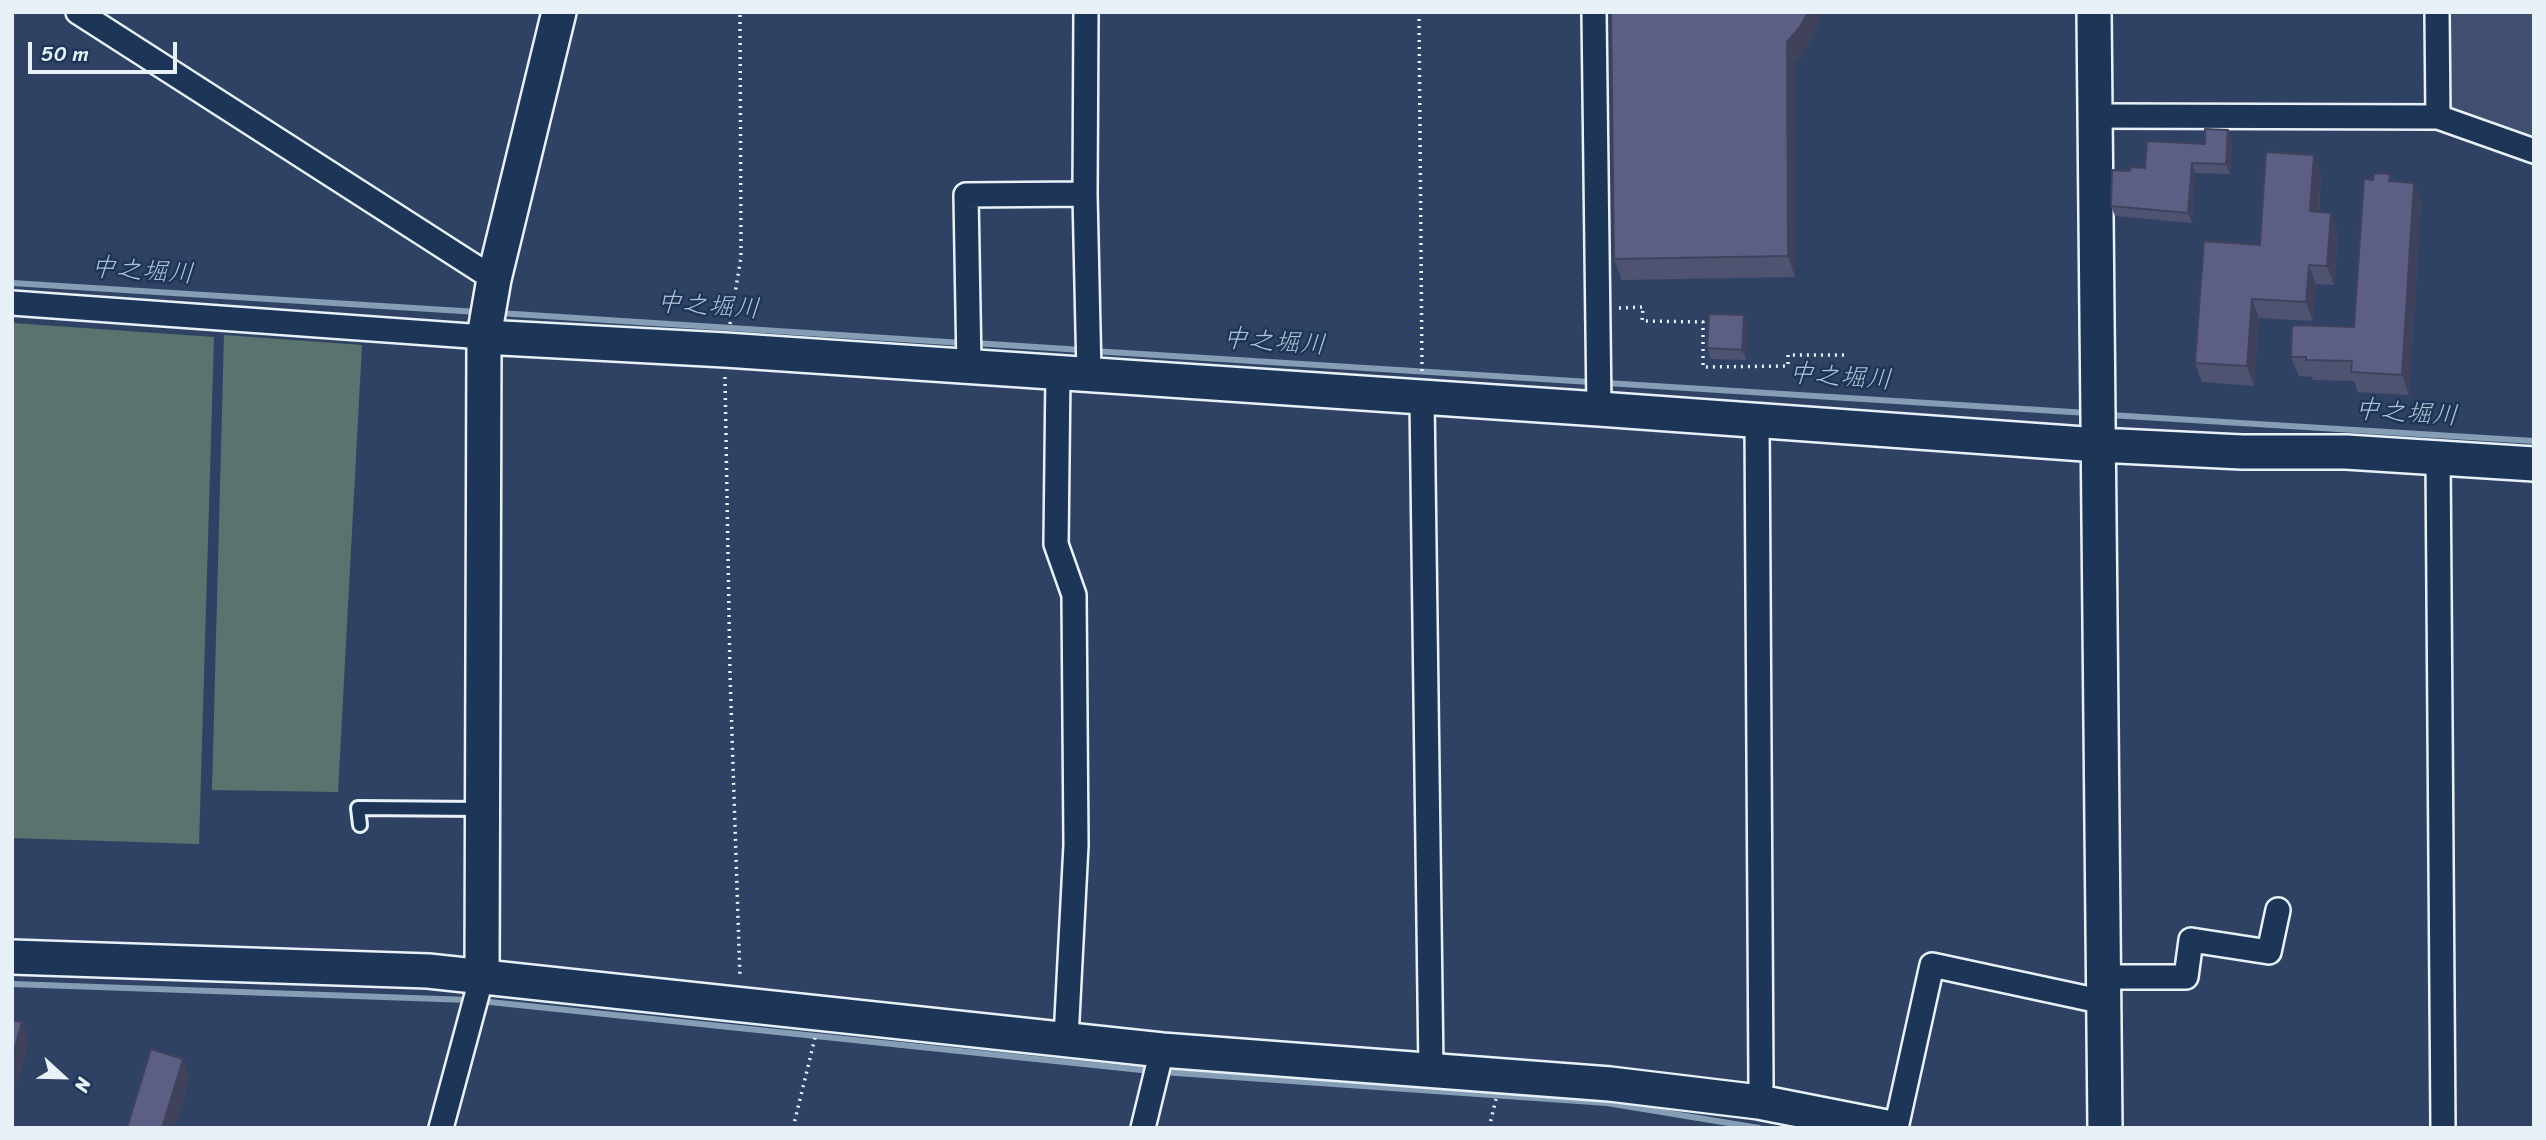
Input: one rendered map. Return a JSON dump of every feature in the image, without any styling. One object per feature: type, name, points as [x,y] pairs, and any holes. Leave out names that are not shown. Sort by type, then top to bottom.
[{"type":"street","points":[[78,12],[489,310]]},
{"type":"street","points":[[440,1128],[481,982],[489,310],[559,12]]},
{"type":"street","points":[[1066,1038],[1076,845],[1074,595],[1056,544],[1073,374],[1085,194],[1086,12]]},
{"type":"street","points":[[1594,12],[1599,402]]},
{"type":"street","points":[[2094,12],[2105,1128]]},
{"type":"street","points":[[2437,12],[2438,117]]},
{"type":"street","points":[[2095,116],[2438,117],[2534,151]]},
{"type":"street","points":[[969,367],[966,195],[1085,194]]},
{"type":"street","points":[[12,303],[489,310],[725,350],[1422,398],[1599,402],[1757,420],[2098,445],[2242,452],[2346,452],[2534,464]]},
{"type":"street","points":[[1422,398],[1431,1071]]},
{"type":"street","points":[[1757,420],[1759,1102]]},
{"type":"street","points":[[2438,457],[2443,1128]]},
{"type":"street","points":[[12,957],[428,971],[481,982],[741,1004],[1066,1038],[1161,1054],[1610,1084],[1759,1102],[1839,1123],[1893,1128],[1932,965],[2103,989],[2186,977],[2191,940],[2269,952],[2278,910]]},
{"type":"street","points":[[1143,1128],[1161,1054]]},
{"type":"lane","points":[[360,825],[358,808],[483,809]]},
{"type":"path","points":[[740,12],[741,257],[725,350],[729,660],[741,1004]]},
{"type":"path","points":[[1419,12],[1422,398]]},
{"type":"path","points":[[1598,308],[1643,307],[1642,321],[1703,322],[1703,367],[1788,366],[1788,355],[1844,355]]},
{"type":"path","points":[[793,1128],[813,1049]]},
{"type":"path","points":[[1489,1128],[1494,1109]]},
{"type":"shaded area","points":[[2449,12],[2534,12],[2534,141],[2448,112]]},
{"type":"green space","points":[[12,323],[214,337],[199,844],[12,838]]},
{"type":"green space","points":[[224,335],[362,345],[338,792],[212,790]]},
{"type":"building","points":[[1611,12],[1808,12],[1787,42],[1788,256],[1614,259]]},
{"type":"building","points":[[2205,129],[2228,130],[2226,164],[2192,163],[2188,213],[2111,206],[2112,170],[2145,168],[2147,141],[2205,144]]},
{"type":"building","points":[[2266,152],[2314,155],[2310,211],[2331,213],[2327,266],[2309,265],[2306,302],[2252,299],[2247,366],[2195,363],[2204,241],[2260,245]]},
{"type":"building","points":[[2374,173],[2390,174],[2389,181],[2414,183],[2402,375],[2351,372],[2352,361],[2291,357],[2292,325],[2354,327],[2364,179],[2373,180]]},
{"type":"building","points":[[1709,314],[1744,315],[1742,350],[1707,348]]},
{"type":"building","points":[[12,1020],[22,1022],[12,1058]]},
{"type":"building","points":[[151,1049],[183,1059],[162,1128],[127,1128]]},
{"type":"waterway","name":"中之堀川","points":[[12,283],[478,312]]},
{"type":"waterway","name":"中之堀川","points":[[499,313],[963,343]]},
{"type":"waterway","name":"中之堀川","points":[[974,343],[1082,350]]},
{"type":"waterway","name":"中之堀川","points":[[1093,351],[2088,413]]},
{"type":"waterway","name":"中之堀川","points":[[2110,415],[2534,441]]},
{"type":"waterway","points":[[12,984],[469,1000]]},
{"type":"waterway","points":[[480,1001],[1151,1071]]},
{"type":"waterway","points":[[1162,1072],[1607,1103],[1759,1128]]}]
